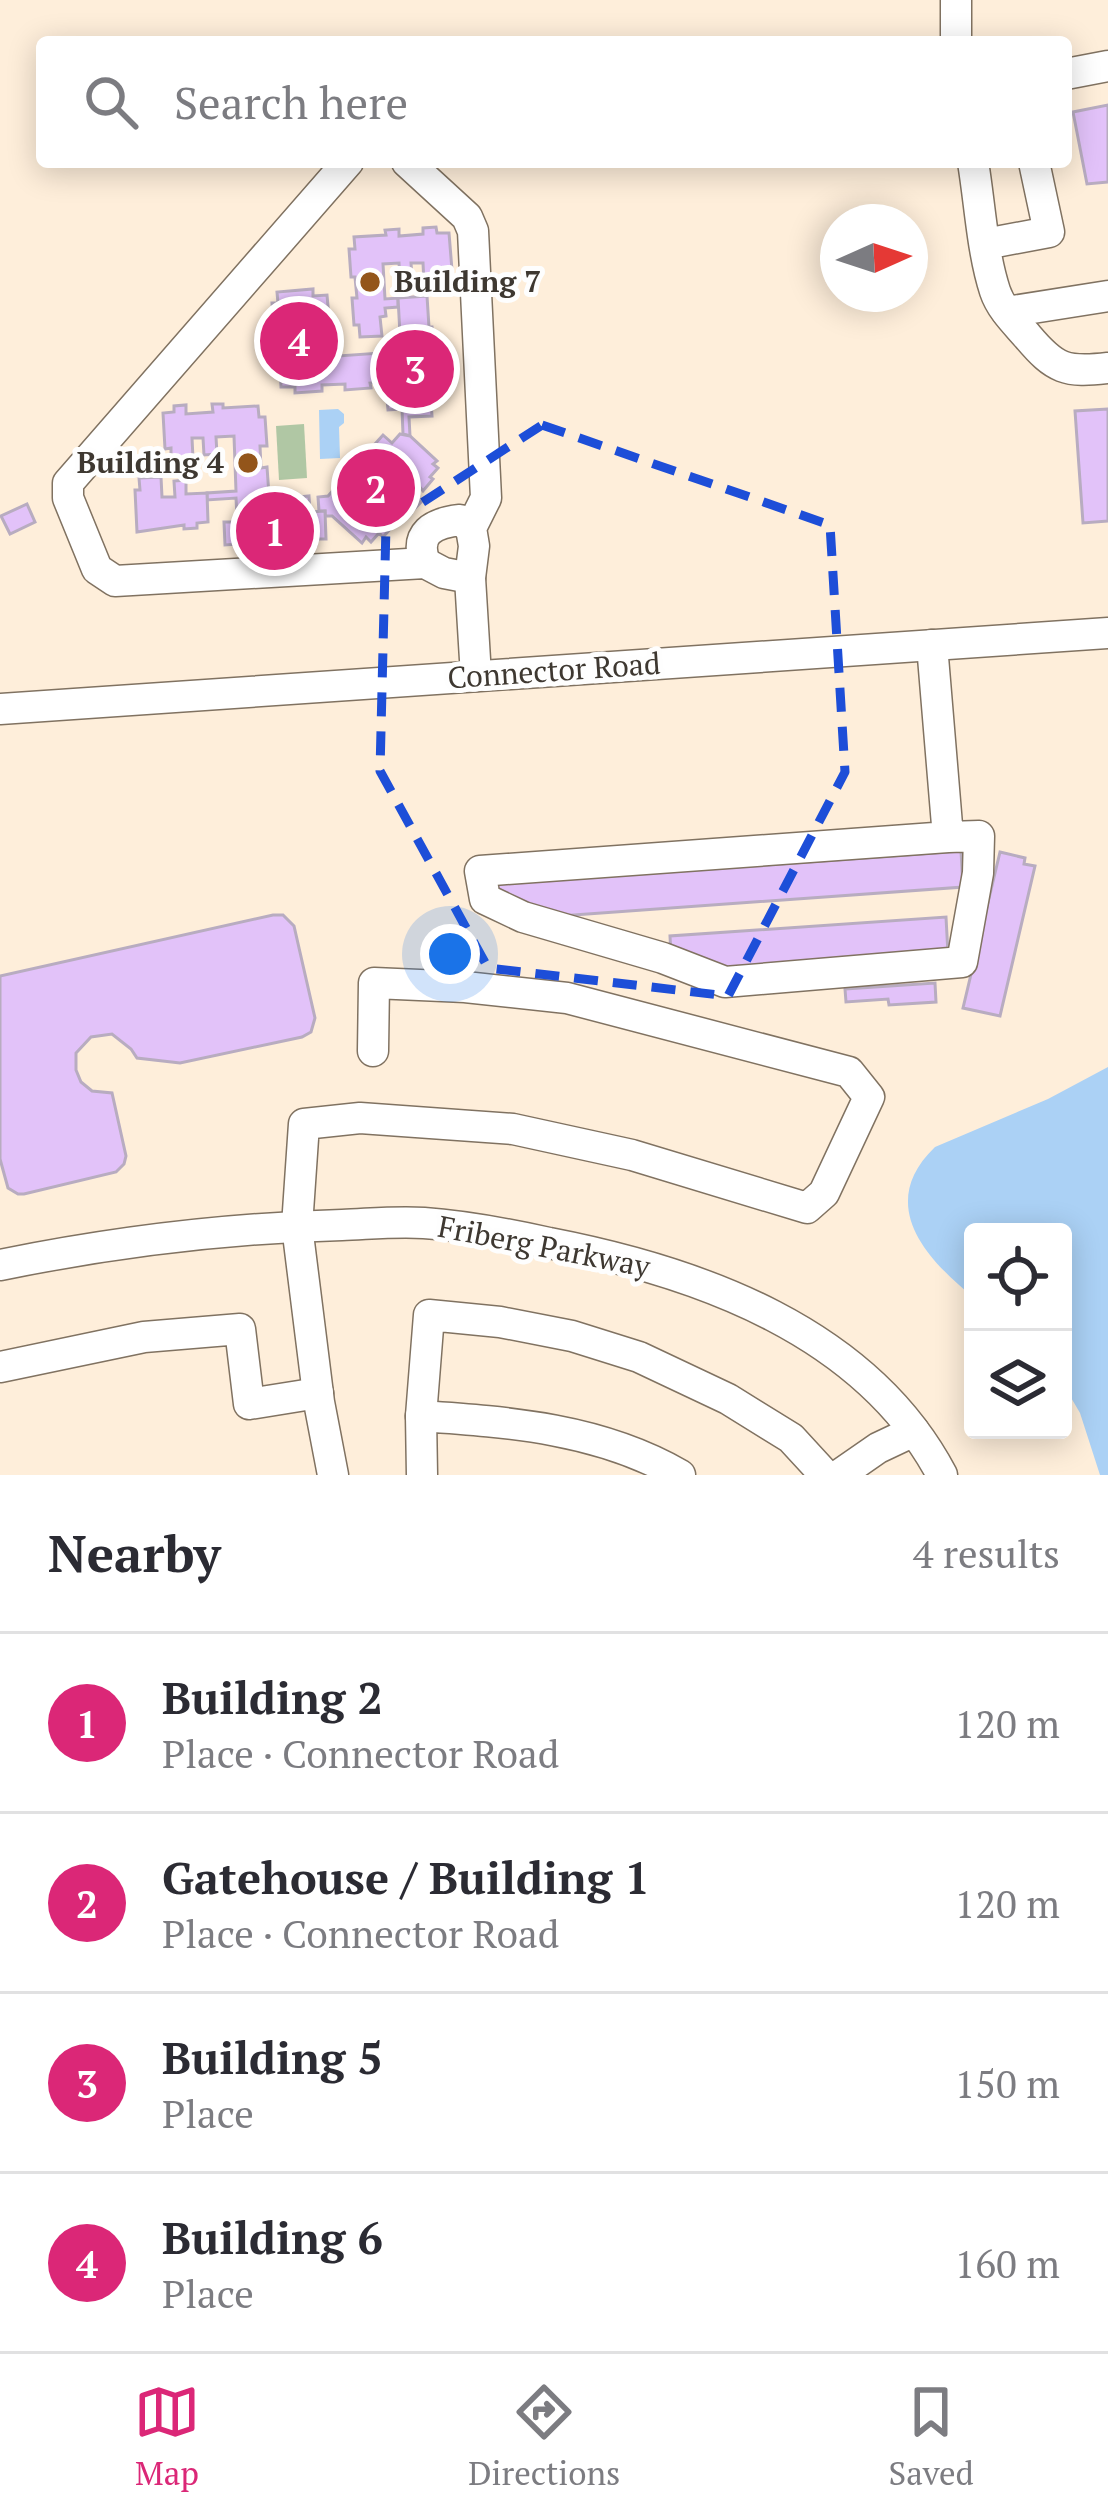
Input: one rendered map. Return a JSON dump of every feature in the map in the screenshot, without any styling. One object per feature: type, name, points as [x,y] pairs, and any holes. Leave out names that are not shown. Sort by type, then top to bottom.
[{"type":"street","points":[[956,0],[956,36]]},
{"type":"street","points":[[1072,73],[1108,66]]},
{"type":"street","points":[[343,168],[68,483],[68,498],[97,569],[115,581],[425,563],[470,578]]},
{"type":"street","points":[[414,168],[467,217],[473,231],[486,498],[471,528],[476,676]]},
{"type":"street","points":[[975,168],[996,294],[1007,312],[1050,363],[1083,371],[1108,368]]},
{"type":"street","points":[[985,244],[1048,232],[1035,168]]},
{"type":"street","points":[[1007,312],[1108,296]]},
{"type":"street","points":[[425,563],[420,549],[424,536],[441,522],[460,520],[471,528]]},
{"type":"street","name":"Connector Road","points":[[0,709],[1108,633]]},
{"type":"street","points":[[932,645],[948,837]]},
{"type":"street","points":[[979,836],[978,873],[962,962],[724,982],[663,958],[524,917],[485,899],[480,871],[948,837],[979,836]]},
{"type":"street","points":[[333,1475],[297,1226],[304,1124],[360,1118],[514,1129],[632,1155],[807,1208],[824,1193],[868,1097],[849,1072],[567,998],[465,987],[374,983],[373,1051]]},
{"type":"street","name":"Friberg Parkway","points":[[0,1264],[149,1238],[419,1222],[478,1228],[623,1258],[689,1278],[809,1334],[865,1379],[914,1431],[942,1475]]},
{"type":"street","points":[[422,1475],[429,1316],[500,1322],[572,1336],[639,1357],[728,1399],[790,1438],[825,1475]]},
{"type":"street","points":[[0,1367],[144,1337],[240,1329],[249,1404],[318,1393]]},
{"type":"street","points":[[421,1416],[507,1422],[589,1436],[680,1475]]},
{"type":"street","points":[[839,1475],[914,1431]]},
{"type":"highlighted area","points":[[542,425],[830,525],[845,772],[728,996],[488,968],[380,771],[386,526]]},
{"type":"green space","points":[[304,424],[307,478],[279,480],[276,426]]},
{"type":"water","points":[[338,409],[344,414],[339,427],[340,458],[320,459],[319,410]]},
{"type":"water","points":[[1108,1067],[1108,1475],[1100,1475],[1072,1399],[1072,1223],[964,1223],[964,1289],[924,1246],[908,1208],[909,1188],[935,1147],[1048,1099]]},
{"type":"building","points":[[1108,105],[1108,182],[1087,184],[1073,112]]},
{"type":"building","name":"Building 7","points":[[436,227],[437,233],[449,233],[452,270],[445,270],[446,282],[424,283],[423,263],[411,263],[412,278],[400,279],[399,263],[383,264],[385,299],[398,298],[398,307],[385,308],[386,316],[380,317],[382,336],[360,337],[359,325],[354,325],[352,298],[357,298],[349,249],[355,249],[354,237],[386,235],[385,230],[399,229],[399,236],[423,234],[423,228]]},
{"type":"building","points":[[313,289],[313,296],[327,295],[329,317],[307,318],[307,329],[323,328],[324,341],[309,342],[310,358],[380,353],[382,382],[370,383],[371,388],[322,385],[322,391],[295,393],[295,387],[281,387],[279,350],[274,342],[282,341],[280,316],[273,316],[272,303],[278,303],[277,292]]},
{"type":"building","points":[[427,296],[435,355],[427,355],[428,377],[434,377],[436,400],[431,401],[432,416],[409,417],[410,436],[403,434],[402,409],[388,410],[387,399],[403,397],[401,360],[381,361],[380,353],[401,352],[398,298]]},
{"type":"building","name":"Building 4","points":[[212,404],[258,406],[259,417],[265,417],[267,446],[260,446],[261,468],[267,467],[269,495],[263,496],[264,506],[242,507],[242,517],[237,517],[236,498],[207,500],[207,493],[236,491],[234,436],[216,437],[217,454],[204,455],[203,438],[192,438],[193,458],[171,459],[171,448],[165,449],[163,413],[186,405],[186,414],[213,412]]},
{"type":"building","points":[[1108,409],[1108,521],[1083,523],[1075,411]]},
{"type":"building","points":[[400,434],[410,436],[437,461],[433,464],[438,468],[423,491],[419,486],[412,494],[421,502],[402,522],[394,515],[388,522],[393,526],[383,537],[379,533],[371,542],[366,537],[362,543],[332,516],[319,511],[318,497],[328,496],[383,435],[392,443]]},
{"type":"building","points":[[161,477],[162,497],[175,497],[174,481],[186,480],[186,494],[207,493],[208,522],[197,523],[197,528],[184,529],[184,525],[137,532],[139,478]]},
{"type":"building","points":[[309,496],[310,512],[325,511],[326,539],[316,539],[316,545],[266,543],[266,549],[239,550],[239,544],[225,545],[224,522],[299,514],[298,497]]},
{"type":"building","points":[[27,504],[35,522],[10,534],[1,516]]},
{"type":"building","points":[[961,851],[963,887],[546,917],[498,903],[496,884]]},
{"type":"building","points":[[1000,852],[1025,858],[1024,864],[1035,866],[1000,1016],[963,1008]]},
{"type":"building","points":[[283,915],[294,926],[315,1018],[311,1032],[180,1063],[137,1058],[112,1034],[91,1037],[76,1053],[76,1070],[92,1091],[112,1093],[124,1164],[116,1172],[24,1194],[8,1188],[0,1159],[0,976]]},
{"type":"building","points":[[946,917],[948,954],[713,970],[671,955],[670,936]]},
{"type":"building","points":[[935,983],[936,1002],[846,1002],[845,989]]},
{"type":"place","name":"Building 7","points":[[370,282]]},
{"type":"place","name":"Building 6","points":[[299,341]]},
{"type":"place","name":"Building 5","points":[[415,369]]},
{"type":"place","name":"Building 4","points":[[248,463]]},
{"type":"place","name":"Gatehouse / Building 1","points":[[376,488]]},
{"type":"place","name":"Building 2","points":[[275,531]]}]
